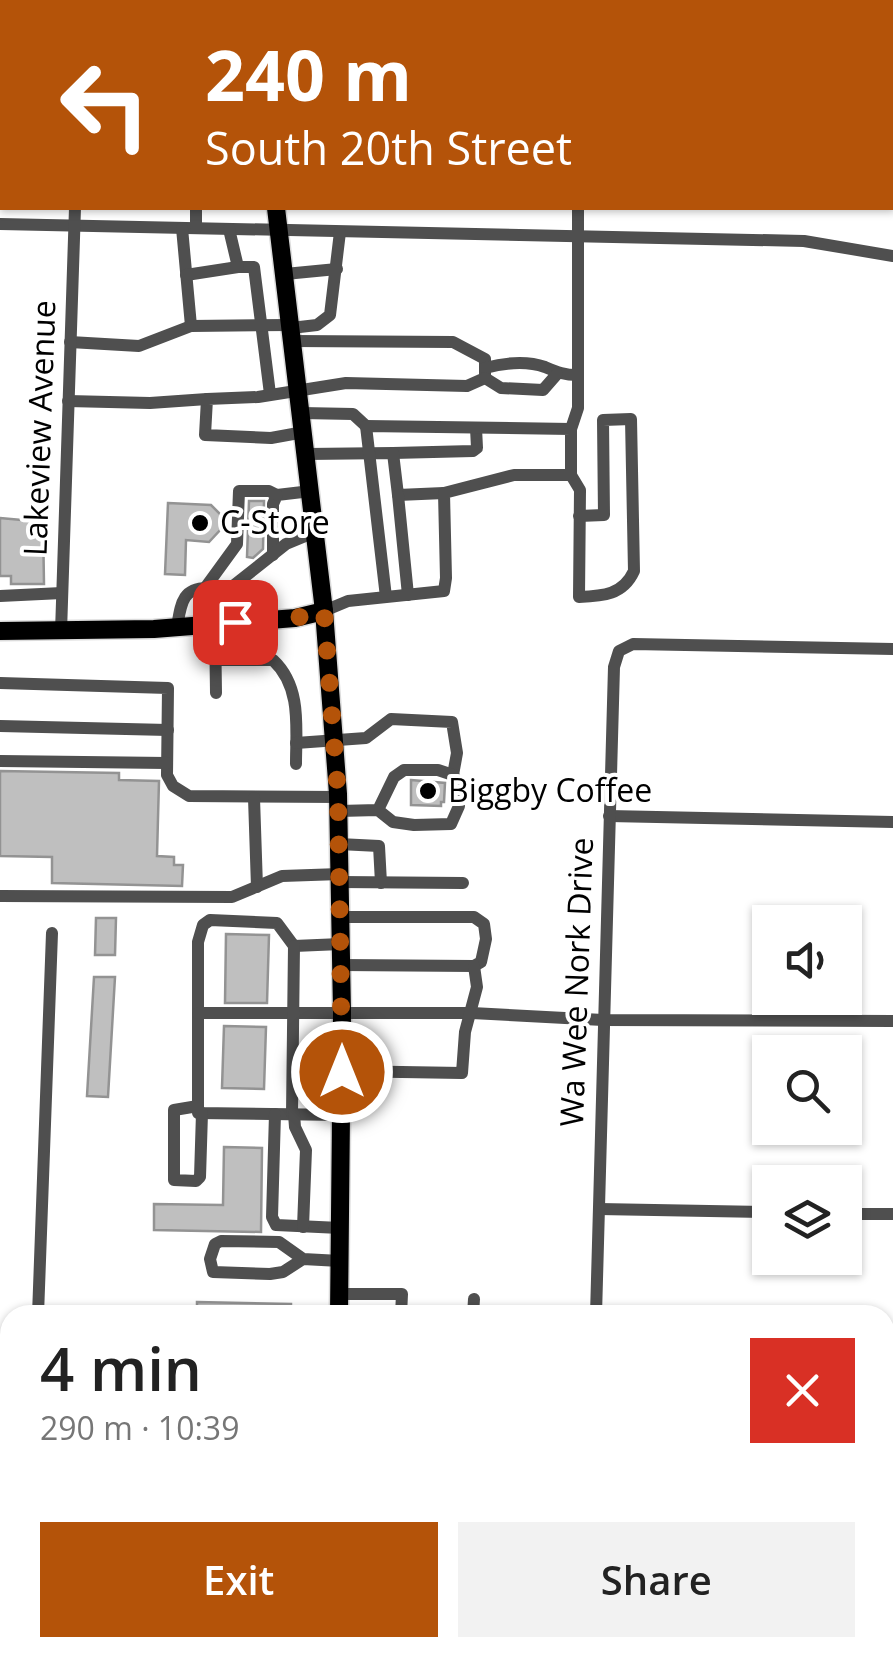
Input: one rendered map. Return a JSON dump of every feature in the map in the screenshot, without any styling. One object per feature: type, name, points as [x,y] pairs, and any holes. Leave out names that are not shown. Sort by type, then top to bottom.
[{"type":"main road","points":[[276,210],[324,611],[339,804],[340,1305]]},
{"type":"main road","points":[[0,631],[177,627],[295,618],[324,611]]},
{"type":"street","name":"Lakeview Avenue","points":[[60,632],[75,210]]},
{"type":"street","points":[[191,326],[186,276],[189,228],[195,210]]},
{"type":"street","points":[[578,210],[578,408],[571,428],[572,475],[580,490],[578,597],[618,591],[634,571],[631,419],[602,420],[604,516],[580,516]]},
{"type":"street","points":[[0,224],[804,241],[893,256]]},
{"type":"street","points":[[228,229],[238,267]]},
{"type":"street","points":[[292,331],[326,320],[340,232]]},
{"type":"street","points":[[186,276],[254,267],[270,394]]},
{"type":"street","points":[[285,274],[337,269]]},
{"type":"street","points":[[70,342],[139,346],[191,326],[262,326],[332,340],[453,342],[484,359],[488,376],[501,388],[543,390],[552,379]]},
{"type":"street","points":[[68,402],[150,403],[346,384],[467,386],[507,363],[531,364],[552,379],[578,376]]},
{"type":"street","points":[[206,399],[206,435],[270,438],[303,422],[353,414],[366,426],[386,597]]},
{"type":"street","points":[[366,426],[571,428]]},
{"type":"street","points":[[307,454],[474,451],[476,428]]},
{"type":"street","points":[[394,453],[408,595]]},
{"type":"street","points":[[398,495],[444,492],[514,475],[572,475]]},
{"type":"street","points":[[205,588],[238,544],[239,491],[277,495],[311,491]]},
{"type":"street","points":[[324,611],[348,601],[444,591],[444,492]]},
{"type":"street","points":[[273,555],[272,504],[277,495]]},
{"type":"street","points":[[228,590],[286,544],[315,532]]},
{"type":"street","points":[[177,627],[184,595],[190,589],[228,590],[234,594],[235,622]]},
{"type":"street","points":[[0,596],[62,592]]},
{"type":"street","points":[[215,624],[216,693]]},
{"type":"street","name":"Wa Wee Nork Drive","points":[[596,1305],[608,816],[614,668],[619,651],[633,644],[893,649]]},
{"type":"street","points":[[216,660],[274,660],[281,667],[296,700],[296,764]]},
{"type":"street","points":[[0,684],[168,688],[167,775],[188,796],[339,804],[378,810],[393,822],[451,824],[459,806],[458,782],[453,775],[438,770],[404,770],[394,778],[378,810]]},
{"type":"street","points":[[296,743],[366,738],[391,719],[452,722],[457,753],[453,775]]},
{"type":"street","points":[[0,726],[168,730]]},
{"type":"street","points":[[0,761],[167,764]]},
{"type":"street","points":[[254,798],[257,888]]},
{"type":"street","points":[[608,816],[893,822]]},
{"type":"street","points":[[339,844],[379,846],[381,883]]},
{"type":"street","points":[[0,896],[232,897],[282,876],[464,884]]},
{"type":"street","points":[[340,917],[474,917],[484,924],[486,939],[481,962],[474,966],[341,964]]},
{"type":"street","points":[[303,1227],[306,1150],[293,1114],[294,946],[277,923],[210,920],[202,926],[198,942],[198,1014],[200,1110],[200,1177],[174,1180],[174,1110],[200,1110],[275,1114],[293,1114],[341,1115]]},
{"type":"street","points":[[38,1305],[52,934]]},
{"type":"street","points":[[294,946],[341,944]]},
{"type":"street","points":[[342,1072],[462,1073],[465,1032],[477,987],[474,966]]},
{"type":"street","points":[[198,1014],[472,1014],[602,1020],[893,1022]]},
{"type":"street","points":[[275,1114],[272,1217],[276,1226],[340,1228]]},
{"type":"street","points":[[598,1209],[752,1212]]},
{"type":"street","points":[[862,1214],[893,1214]]},
{"type":"street","points":[[303,1258],[283,1272],[270,1274],[214,1272],[210,1258],[215,1244],[221,1240],[279,1242],[303,1258],[340,1260]]},
{"type":"street","points":[[340,1294],[402,1294],[401,1305]]},
{"type":"street","points":[[474,1299],[474,1305]]},
{"type":"building","points":[[249,501],[264,501],[263,549],[253,558],[247,557]]},
{"type":"building","points":[[168,503],[211,505],[223,517],[222,528],[209,542],[186,540],[185,575],[165,574]]},
{"type":"building","points":[[0,518],[43,522],[44,584],[11,584],[11,576],[0,576]]},
{"type":"building","points":[[0,771],[119,773],[119,780],[159,781],[157,856],[174,857],[174,865],[183,865],[182,886],[52,883],[52,857],[0,856]]},
{"type":"building","name":"Biggby Coffee","points":[[411,780],[445,783],[441,806],[411,805]]},
{"type":"building","points":[[96,918],[116,918],[115,955],[95,955]]},
{"type":"building","points":[[226,934],[269,935],[267,1003],[225,1003]]},
{"type":"building","points":[[94,977],[115,977],[108,1097],[87,1096]]},
{"type":"building","points":[[224,1026],[266,1027],[264,1089],[222,1088]]},
{"type":"building","points":[[224,1147],[262,1148],[261,1232],[154,1230],[154,1204],[223,1205]]},
{"type":"building","points":[[197,1302],[291,1304],[291,1305]]},
{"type":"place","name":"C-Store","points":[[200,523]]},
{"type":"place","name":"Biggby Coffee","points":[[428,791]]},
{"type":"route","points":[[235,622],[295,618],[324,611],[338,794],[342,1072]]}]
